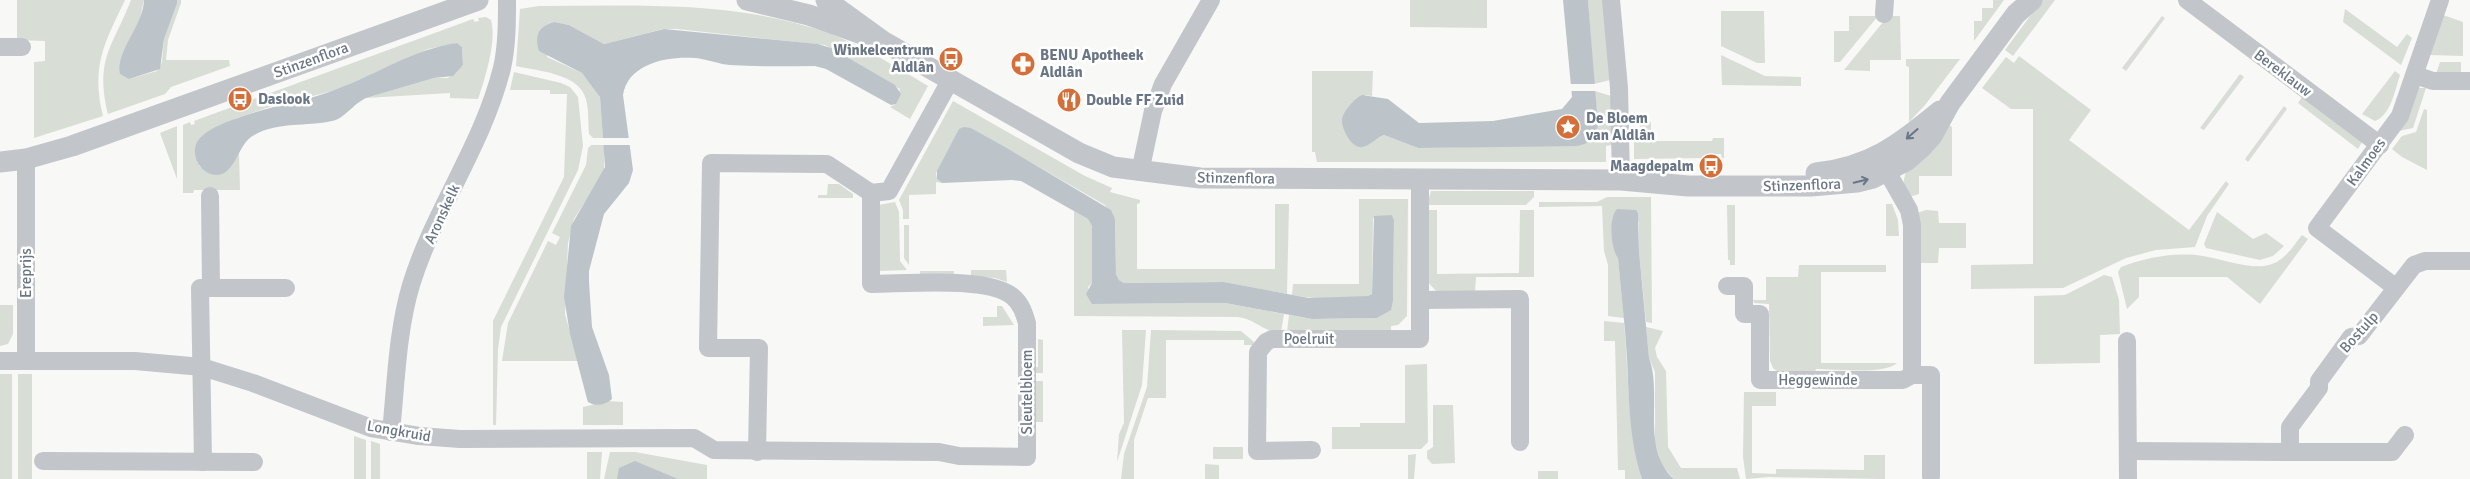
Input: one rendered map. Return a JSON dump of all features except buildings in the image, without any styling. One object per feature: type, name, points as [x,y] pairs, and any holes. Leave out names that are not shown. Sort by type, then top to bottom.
[{"type":"street","name":"Stinzenflora","points":[[0,162],[26,159],[72,146],[478,0]]},
{"type":"street","name":"Aronskelk","points":[[391,432],[402,334],[412,285],[429,239],[474,147],[493,100],[502,66],[507,0]]},
{"type":"street","name":"Stinzenflora","points":[[747,0],[789,3],[884,42],[1079,153],[1113,167],[1140,172],[1200,178],[1621,180],[1688,186],[1811,186],[1857,182],[1883,164],[1906,161],[1932,136],[1950,103],[2023,5]]},
{"type":"street","name":"Stinzenflora","points":[[826,0],[884,42]]},
{"type":"street","points":[[1140,172],[1160,91],[1211,0]]},
{"type":"street","points":[[1611,0],[1619,88],[1621,180]]},
{"type":"street","name":"Bereklauw","points":[[2187,0],[2380,145]]},
{"type":"street","name":"Kalmoes","points":[[2396,287],[2317,228],[2380,145],[2403,109],[2440,0]]},
{"type":"street","points":[[0,47],[22,47]]},
{"type":"street","points":[[2415,75],[2431,81],[2470,81]]},
{"type":"street","points":[[757,452],[759,348],[708,348],[711,163],[827,164],[871,193],[888,191],[951,79]]},
{"type":"street","name":"Ereprijs","points":[[26,159],[26,361]]},
{"type":"street","points":[[1883,164],[1909,210],[1912,225],[1912,375]]},
{"type":"street","name":"Poelruit","points":[[1312,450],[1257,451],[1257,358],[1261,347],[1272,339],[1420,339],[1420,179]]},
{"type":"street","name":"Sleutelbloem","points":[[605,438],[694,438],[714,450],[757,452],[940,452],[959,456],[1027,457],[1027,323],[1021,306],[1012,296],[1001,290],[977,284],[871,284],[871,193]]},
{"type":"street","points":[[210,196],[211,288]]},
{"type":"street","name":"Bostulp","points":[[2290,452],[2290,427],[2319,388],[2319,381],[2351,337],[2358,336],[2410,268],[2419,262],[2470,262]]},
{"type":"street","name":"Heggewinde","points":[[1727,286],[1744,286],[1744,314],[1760,314],[1760,380],[1903,380],[1912,375],[1931,375],[1931,476]]},
{"type":"street","points":[[203,462],[200,288],[286,288]]},
{"type":"street","points":[[1421,300],[1520,299],[1520,442]]},
{"type":"street","points":[[2127,341],[2128,479]]},
{"type":"street","points":[[0,360],[26,361]]},
{"type":"street","name":"Longkruid","points":[[26,361],[135,361],[202,367],[253,383],[343,418],[391,432],[460,439],[605,438]]},
{"type":"street","points":[[2128,451],[2392,452],[2405,435]]},
{"type":"street","points":[[43,461],[254,462]]},
{"type":"shaded area","points":[[17,0],[125,0],[106,43],[99,69],[98,83],[103,116],[34,138],[34,62],[45,61],[45,41],[17,40]]},
{"type":"shaded area","points":[[131,0],[144,0],[140,18],[123,55],[129,79],[157,71],[162,62],[164,39],[177,0],[181,0],[181,3],[168,40],[166,60],[229,60],[230,66],[171,87],[165,94],[108,114],[103,79],[107,54]]},
{"type":"shaded area","points":[[144,0],[177,0],[177,3],[164,39],[160,69],[129,79],[120,74],[120,65],[125,47],[140,19]]},
{"type":"shaded area","points":[[1410,0],[1487,0],[1487,28],[1410,27]]},
{"type":"shaded area","points":[[1563,0],[1588,0],[1598,124],[1596,133],[1585,144],[1576,146],[1418,148],[1384,135],[1368,145],[1359,147],[1349,139],[1343,126],[1342,118],[1349,106],[1362,95],[1388,99],[1419,123],[1493,121],[1562,109],[1572,97]]},
{"type":"shaded area","points":[[1588,0],[1603,0],[1610,80],[1594,84]]},
{"type":"shaded area","points":[[1993,0],[2004,0],[1974,41],[1974,21],[1982,21],[1982,8],[1993,8]]},
{"type":"shaded area","points":[[2042,0],[2055,0],[2013,56],[2005,50]]},
{"type":"shaded area","points":[[539,6],[687,7],[760,15],[796,23],[844,39],[928,86],[910,119],[890,107],[896,104],[900,89],[825,45],[677,29],[663,29],[604,44],[569,25],[555,22],[547,57],[582,73],[600,97],[603,138],[593,138],[589,134],[586,99],[582,90],[566,78],[516,66],[520,9]]},
{"type":"shaded area","points":[[2345,9],[2397,47],[2407,34],[2412,38],[2401,65],[2343,22]]},
{"type":"shaded area","points":[[1721,11],[1764,11],[1765,63],[1757,63],[1721,46]]},
{"type":"shaded area","points":[[2443,15],[2463,22],[2463,56],[2430,55]]},
{"type":"shaded area","points":[[1849,16],[1878,16],[1840,62],[1834,62],[1834,31],[1849,31]]},
{"type":"shaded area","points":[[1888,16],[1900,16],[1901,60],[1870,60],[1870,71],[1844,70]]},
{"type":"shaded area","points":[[2162,16],[2165,18],[2126,71],[2122,68]]},
{"type":"shaded area","points":[[486,17],[491,20],[491,49],[478,99],[450,98],[450,93],[366,98],[434,78],[448,78],[463,65],[462,47],[457,43],[428,49],[336,90],[266,108],[234,119],[195,154],[200,167],[229,169],[239,152],[240,190],[194,190],[193,193],[183,193],[183,125],[190,122],[191,125],[195,124],[194,121],[473,19],[475,22],[479,21],[478,18]]},
{"type":"shaded area","points":[[555,22],[569,25],[604,44],[664,29],[818,44],[831,48],[895,85],[901,94],[896,104],[891,105],[826,69],[815,66],[730,65],[699,59],[673,58],[651,64],[633,75],[626,84],[623,95],[633,170],[629,183],[604,214],[589,271],[592,327],[609,375],[612,399],[600,405],[588,402],[570,334],[564,297],[571,226],[605,167],[600,97],[582,73],[539,51],[537,40],[539,32],[545,26]]},
{"type":"shaded area","points":[[457,43],[462,47],[463,65],[453,76],[434,78],[366,98],[336,120],[280,126],[260,132],[247,141],[232,165],[223,173],[211,174],[198,164],[195,153],[197,142],[206,133],[220,125],[257,112],[326,93],[411,56]]},
{"type":"shaded area","points":[[1721,55],[1765,76],[1801,77],[1801,86],[1722,85]]},
{"type":"shaded area","points":[[2019,56],[2091,110],[2069,140],[2189,230],[2226,181],[2229,184],[2207,216],[2195,247],[2156,250],[2126,258],[2063,288],[1971,289],[1971,265],[2033,264],[2033,109],[2011,109],[1982,88],[2006,57],[2014,63]]},
{"type":"shaded area","points":[[1906,59],[1960,59],[1925,105],[1909,122],[1909,67],[1906,66]]},
{"type":"shaded area","points":[[2440,62],[2461,62],[2461,74],[2436,74]]},
{"type":"shaded area","points":[[1312,71],[1373,71],[1372,96],[1365,95],[1363,147],[1384,135],[1418,148],[1582,145],[1598,124],[1595,91],[1611,96],[1612,145],[1606,146],[1606,162],[1317,162],[1315,152],[1312,152]]},
{"type":"shaded area","points":[[2395,71],[2400,75],[2389,108],[2375,121],[2362,114]]},
{"type":"shaded area","points":[[514,72],[561,83],[570,87],[578,97],[583,146],[578,170],[501,327],[498,349],[496,425],[493,425],[493,321],[564,177],[567,94],[550,94],[550,90],[510,90]]},
{"type":"shaded area","points":[[2240,74],[2244,77],[2204,130],[2200,128]]},
{"type":"shaded area","points":[[2419,88],[2426,88],[2413,128],[2399,131],[2410,113]]},
{"type":"shaded area","points":[[2302,97],[2362,142],[2358,149],[2298,103]]},
{"type":"shaded area","points":[[953,101],[1085,176],[1112,188],[1110,192],[1140,200],[1140,203],[1137,204],[1137,269],[1275,269],[1275,204],[1289,204],[1287,294],[1224,282],[1124,283],[1119,280],[1116,274],[1115,219],[1105,205],[971,128],[936,173],[937,179],[942,183],[936,182],[936,194],[909,195],[909,219],[903,219],[903,210],[899,200]]},
{"type":"shaded area","points":[[2284,106],[2287,109],[2248,162],[2245,159]]},
{"type":"shaded area","points":[[2424,109],[2427,110],[2427,170],[2402,157],[2392,149],[2402,136],[2416,132]]},
{"type":"shaded area","points":[[1640,122],[1651,122],[1651,141],[1712,141],[1713,138],[1724,138],[1724,158],[1722,158],[1721,154],[1707,154],[1707,158],[1634,159],[1634,137],[1640,136]]},
{"type":"shaded area","points":[[1948,124],[1952,127],[1952,176],[1919,176],[1919,194],[1909,197],[1903,184],[1906,171]]},
{"type":"shaded area","points":[[177,126],[177,179],[160,133]]},
{"type":"shaded area","points":[[964,127],[971,128],[1005,147],[1111,210],[1115,219],[1116,274],[1119,280],[1124,283],[1224,282],[1309,298],[1368,296],[1372,294],[1374,216],[1392,215],[1394,220],[1393,301],[1391,310],[1377,318],[1312,319],[1225,303],[1092,304],[1086,294],[1092,283],[1092,226],[1088,219],[1021,181],[942,183],[937,179],[937,171],[959,129]]},
{"type":"shaded area","points":[[591,145],[604,145],[604,172],[574,219],[568,243],[565,314],[578,361],[502,361],[508,323],[548,241],[556,245],[560,237],[552,233],[586,165],[588,148]]},
{"type":"shaded area","points":[[828,184],[839,184],[853,194],[853,198],[818,198],[818,195],[827,195]]},
{"type":"shaded area","points":[[1431,191],[1534,191],[1534,197],[1526,205],[1427,205]]},
{"type":"shaded area","points":[[1607,197],[1651,197],[1652,323],[1646,322],[1639,251],[1639,221],[1618,258],[1624,318],[1608,316],[1608,265],[1604,251],[1602,206],[1539,207],[1539,202],[1597,202]]},
{"type":"shaded area","points":[[1359,199],[1408,199],[1407,316],[1398,325],[1391,326],[1391,332],[1287,332],[1289,315],[1312,319],[1377,318],[1390,310],[1393,301],[1394,220],[1392,215],[1373,218],[1372,294],[1344,300],[1292,295],[1293,284],[1359,284]]},
{"type":"shaded area","points":[[895,202],[899,212],[900,261],[907,270],[878,271],[878,205]]},
{"type":"shaded area","points":[[1886,204],[1892,204],[1898,220],[1899,236],[1886,236]]},
{"type":"shaded area","points":[[1727,205],[1735,205],[1735,265],[1730,265],[1730,260],[1728,260]]},
{"type":"shaded area","points":[[1617,209],[1636,210],[1638,213],[1639,251],[1649,358],[1653,373],[1655,437],[1658,453],[1664,467],[1674,479],[1642,479],[1634,449],[1618,258],[1614,248],[1612,233],[1612,219]]},
{"type":"shaded area","points":[[1427,210],[1437,210],[1437,274],[1519,273],[1520,210],[1534,210],[1534,277],[1476,277],[1475,291],[1436,291],[1427,281]]},
{"type":"shaded area","points":[[1926,210],[1938,211],[1939,223],[1966,223],[1966,248],[1939,248],[1938,263],[1920,263],[1917,213]]},
{"type":"shaded area","points":[[1074,211],[1088,219],[1092,226],[1092,283],[1088,287],[1092,304],[1225,303],[1284,314],[1281,332],[1269,330],[1250,320],[1238,317],[1074,316]]},
{"type":"shaded area","points":[[2217,212],[2253,239],[2266,233],[2284,246],[2273,256],[2260,260],[2206,248],[2204,244]]},
{"type":"shaded area","points":[[904,225],[909,225],[909,265],[904,258]]},
{"type":"shaded area","points":[[2302,235],[2308,239],[2260,304],[2227,277],[2139,277],[2139,297],[2127,309],[2118,272],[2121,267],[2139,261],[2177,255],[2205,256],[2245,265],[2264,266],[2281,259]]},
{"type":"shaded area","points":[[1799,265],[1886,265],[1886,272],[1821,272],[1821,363],[1897,363],[1882,369],[1816,369],[1815,373],[1778,372],[1773,368],[1770,361],[1769,304],[1754,303],[1753,300],[1766,300],[1766,277],[1798,277]]},
{"type":"shaded area","points":[[971,270],[1006,270],[1007,282],[995,278],[971,277]]},
{"type":"shaded area","points":[[920,271],[954,271],[954,277],[920,277]]},
{"type":"shaded area","points":[[2104,275],[2112,277],[2119,300],[2120,334],[2100,335],[2100,363],[2034,364],[2034,296],[2065,295]]},
{"type":"shaded area","points":[[0,305],[13,305],[13,334],[8,344],[0,346]]},
{"type":"shaded area","points":[[997,306],[1002,306],[1014,325],[983,326],[983,317],[997,317]]},
{"type":"shaded area","points":[[1604,321],[1624,323],[1631,421],[1642,479],[1625,479],[1625,470],[1618,470],[1615,341],[1604,341]]},
{"type":"shaded area","points":[[1646,327],[1663,331],[1655,348],[1657,357],[1666,371],[1668,447],[1681,468],[1737,468],[1740,479],[1674,479],[1661,464],[1655,442],[1655,372],[1649,358]]},
{"type":"shaded area","points":[[1122,330],[1146,330],[1142,385],[1117,462],[1119,434],[1124,423]]},
{"type":"shaded area","points":[[1151,330],[1241,331],[1254,342],[1253,345],[1244,345],[1244,340],[1166,340],[1166,398],[1148,398],[1134,440],[1134,479],[1121,479],[1124,454],[1147,387]]},
{"type":"shaded area","points":[[1038,339],[1043,340],[1043,373],[1033,373],[1033,367],[1038,367]]},
{"type":"shaded area","points":[[1427,364],[1428,442],[1421,449],[1332,449],[1332,427],[1360,427],[1360,423],[1405,423],[1405,365]]},
{"type":"shaded area","points":[[0,374],[12,374],[12,479],[0,479]]},
{"type":"shaded area","points":[[18,374],[32,374],[32,479],[18,479]]},
{"type":"shaded area","points":[[1033,381],[1043,381],[1043,422],[1032,422]]},
{"type":"shaded area","points":[[1744,392],[1776,392],[1776,406],[1752,406],[1752,473],[1776,474],[1776,469],[1864,470],[1864,455],[1885,455],[1885,479],[1769,477],[1746,479],[1743,457]]},
{"type":"shaded area","points":[[609,401],[623,402],[623,425],[583,425],[583,407]]},
{"type":"shaded area","points":[[1433,405],[1453,405],[1455,463],[1432,464],[1427,458],[1427,451],[1433,447]]},
{"type":"shaded area","points":[[354,436],[366,440],[366,479],[354,479]]},
{"type":"shaded area","points":[[371,441],[380,444],[380,479],[371,479]]},
{"type":"shaded area","points":[[1213,447],[1243,447],[1243,459],[1213,459]]},
{"type":"shaded area","points":[[587,452],[602,452],[600,479],[587,479]]},
{"type":"shaded area","points":[[610,452],[635,452],[707,465],[707,479],[604,479]]},
{"type":"shaded area","points":[[1416,454],[1414,479],[1408,479],[1408,455]]},
{"type":"shaded area","points":[[635,461],[678,479],[617,479],[619,468]]},
{"type":"shaded area","points":[[1205,464],[1219,465],[1219,479],[1205,479]]},
{"type":"shaded area","points":[[1538,471],[1558,471],[1558,479],[1538,479]]},
{"type":"pier","points":[[1568,84],[1597,84],[1597,91],[1569,91]]},
{"type":"pier","points":[[601,138],[631,138],[632,145],[601,145]]},
{"type":"place","name":"Winkelcentrum Aldlân","points":[[951,59]]},
{"type":"place","name":"BENU Apotheek Aldlân","points":[[1023,64]]},
{"type":"place","name":"Daslook","points":[[240,99]]},
{"type":"place","name":"Double FF Zuid","points":[[1069,100]]},
{"type":"place","name":"De Bloem van Aldlân","points":[[1568,127]]},
{"type":"place","name":"Maagdepalm","points":[[1711,166]]}]
